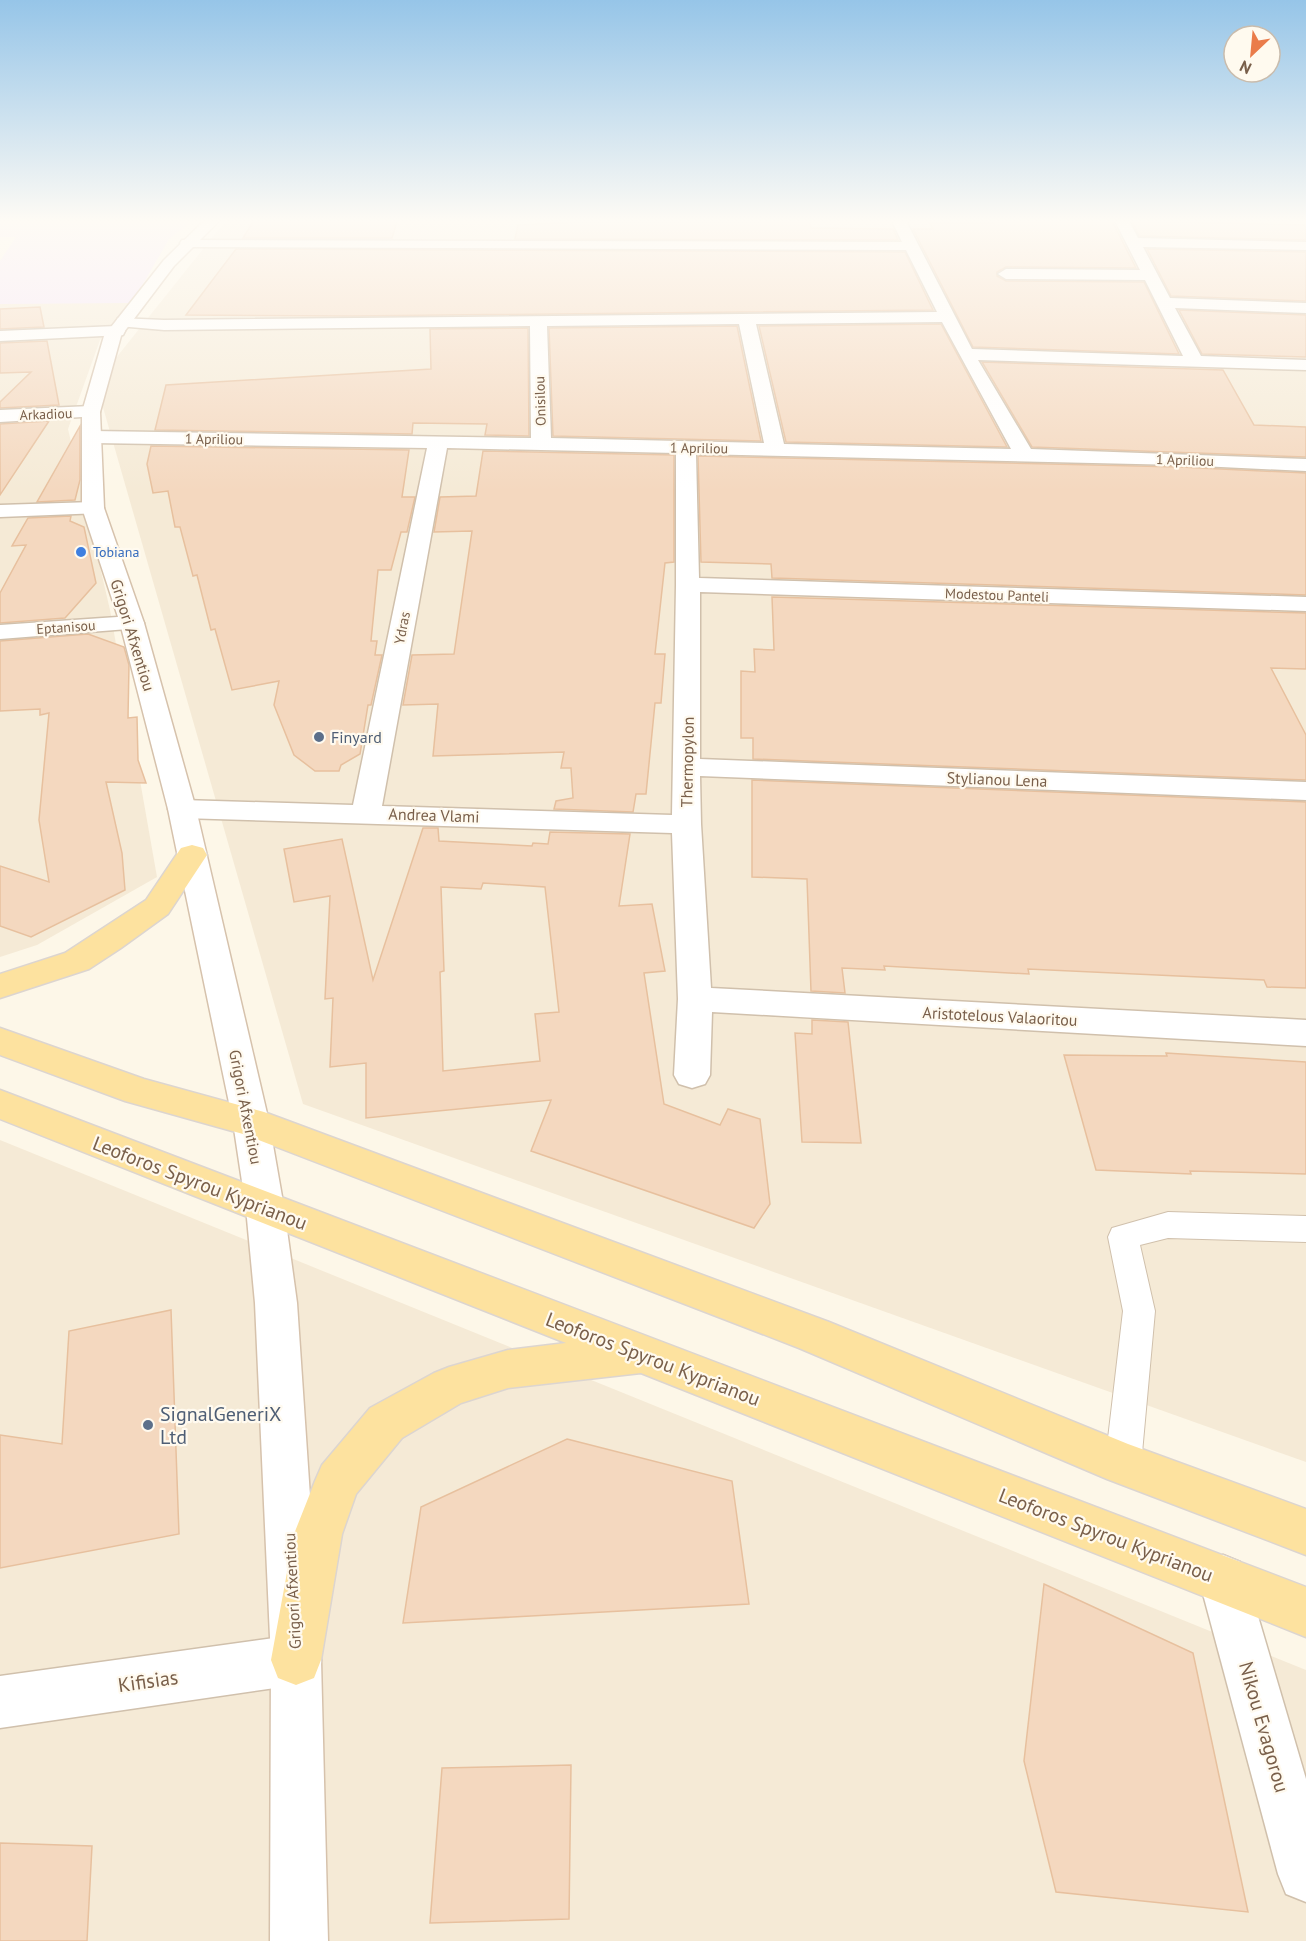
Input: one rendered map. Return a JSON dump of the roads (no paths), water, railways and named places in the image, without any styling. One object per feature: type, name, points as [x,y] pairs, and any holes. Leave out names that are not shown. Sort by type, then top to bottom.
[{"type":"main road","points":[[0,987],[77,961],[110,940],[157,906],[192,855]]},
{"type":"main road","points":[[0,1041],[138,1092],[251,1122],[814,1335],[1123,1464],[1306,1532]]},
{"type":"main road","name":"Leoforos Spyrou Kyprianou","points":[[0,1104],[1306,1612]]},
{"type":"main road","points":[[296,1660],[318,1534],[338,1481],[386,1423],[448,1388],[508,1369],[643,1355]]},
{"type":"street","points":[[118,330],[134,310]]},
{"type":"street","points":[[945,310],[966,354],[1024,455]]},
{"type":"street","points":[[1167,310],[1195,362]]},
{"type":"street","points":[[0,336],[118,330],[164,325],[949,317]]},
{"type":"street","points":[[746,318],[775,450]]},
{"type":"street","name":"Onisilou","points":[[537,321],[541,444]]},
{"type":"street","name":"Grigori Afxentiou","points":[[118,330],[92,412],[93,508],[132,623],[182,809],[251,1122],[265,1208],[276,1303],[296,1660],[299,1941]]},
{"type":"street","points":[[966,354],[1306,365]]},
{"type":"street","name":"Arkadiou","points":[[0,416],[92,412]]},
{"type":"street","name":"1 Apriliou","points":[[93,437],[1024,455],[1306,465]]},
{"type":"street","name":"Ydras","points":[[366,813],[438,442]]},
{"type":"street","name":"Thermopylon","points":[[686,448],[688,585],[686,824],[695,999],[692,1075]]},
{"type":"street","points":[[0,511],[93,508]]},
{"type":"street","name":"Modestou Panteli","points":[[688,585],[1306,604]]},
{"type":"street","name":"Eptanisou","points":[[0,632],[132,623]]},
{"type":"street","name":"Stylianou Lena","points":[[688,767],[1306,791]]},
{"type":"street","name":"Andrea Vlami","points":[[182,809],[686,824]]},
{"type":"street","name":"Aristotelous Valaoritou","points":[[695,999],[1306,1033]]},
{"type":"street","name":"Nikou Evagorou","points":[[1222,1579],[1306,1874]]},
{"type":"street","name":"Kifisias","points":[[0,1702],[296,1660]]},
{"type":"lane","points":[[1123,1464],[1139,1311],[1123,1237],[1168,1225],[1306,1229]]},
{"type":"place","name":"Tobiana","points":[[81,552]]},
{"type":"place","name":"Finyard","points":[[319,737]]},
{"type":"place","name":"SignalGeneriX Ltd","points":[[148,1425]]}]
